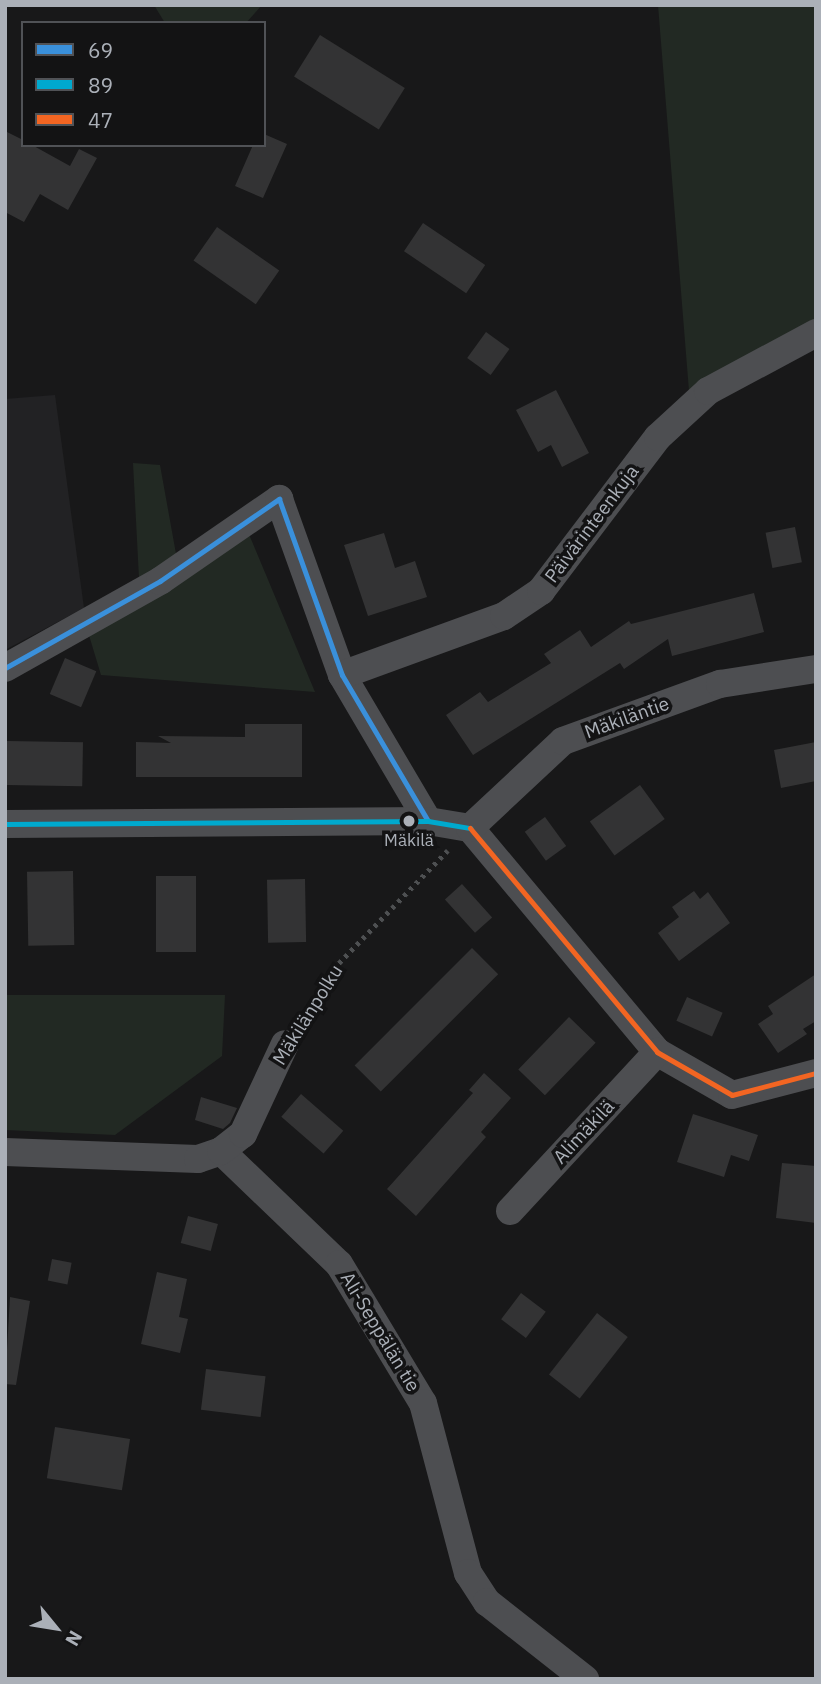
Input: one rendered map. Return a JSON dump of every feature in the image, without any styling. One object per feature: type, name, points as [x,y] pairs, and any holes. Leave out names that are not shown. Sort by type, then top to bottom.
[{"type":"street","name":"Päivärinteenkuja","points":[[342,675],[505,616],[541,592],[658,437],[708,391],[816,333]]},
{"type":"street","points":[[5,668],[160,581],[279,499],[342,675],[428,821]]},
{"type":"street","name":"Mäkiläntie","points":[[470,828],[563,741],[719,684],[816,669]]},
{"type":"street","points":[[5,824],[428,821],[470,828],[657,1052],[732,1095],[816,1073]]},
{"type":"street","name":"Mäkilänpolku","points":[[221,1151],[243,1133],[285,1044]]},
{"type":"street","name":"Alimäkilä","points":[[510,1211],[657,1052]]},
{"type":"street","points":[[5,1152],[198,1159],[221,1151]]},
{"type":"street","name":"Ali-Seppälän tie","points":[[221,1151],[339,1264],[423,1403],[468,1573],[487,1602],[585,1679]]},
{"type":"path","name":"Mäkilänpolku","points":[[285,1044],[333,969],[470,828]]},
{"type":"shaded area","points":[[154,5],[262,5],[248,21],[164,21]]},
{"type":"shaded area","points":[[658,5],[816,5],[816,320],[689,391]]},
{"type":"shaded area","points":[[55,395],[84,608],[5,650],[5,399]]},
{"type":"shaded area","points":[[133,463],[160,465],[180,576],[248,532],[315,692],[101,675],[85,622],[139,578]]},
{"type":"shaded area","points":[[5,995],[225,995],[222,1056],[115,1135],[5,1130]]},
{"type":"building","points":[[320,35],[405,88],[379,130],[294,77]]},
{"type":"building","points":[[5,131],[21,139],[21,147],[36,147],[70,166],[79,149],[97,158],[68,210],[40,194],[24,222],[5,212]]},
{"type":"building","points":[[266,135],[287,144],[263,198],[235,186],[252,147],[266,147]]},
{"type":"building","points":[[423,223],[485,265],[466,293],[404,251]]},
{"type":"building","points":[[217,227],[279,271],[256,304],[193,261]]},
{"type":"building","points":[[486,332],[509,349],[491,375],[467,358]]},
{"type":"building","points":[[556,390],[589,453],[562,467],[551,445],[538,452],[516,410]]},
{"type":"building","points":[[795,527],[802,562],[772,568],[766,533]]},
{"type":"building","points":[[384,533],[395,568],[415,561],[427,597],[368,616],[344,545]]},
{"type":"building","points":[[754,593],[764,632],[672,656],[668,639],[624,669],[620,663],[473,755],[446,715],[480,692],[488,702],[551,663],[544,654],[580,630],[591,647],[629,621],[631,624]]},
{"type":"building","points":[[65,658],[96,671],[81,707],[50,694]]},
{"type":"building","points":[[245,724],[302,724],[302,777],[136,777],[136,742],[171,743],[158,736],[245,737]]},
{"type":"building","points":[[7,741],[83,742],[82,786],[6,785]]},
{"type":"building","points":[[816,742],[816,781],[781,788],[774,750]]},
{"type":"building","points":[[640,785],[665,819],[615,855],[590,821]]},
{"type":"building","points":[[545,817],[566,846],[546,861],[525,832]]},
{"type":"building","points":[[73,871],[74,945],[28,946],[27,872]]},
{"type":"building","points":[[156,876],[196,876],[196,952],[156,952]]},
{"type":"building","points":[[305,879],[306,942],[268,943],[267,880]]},
{"type":"building","points":[[462,884],[492,917],[475,933],[445,899]]},
{"type":"building","points":[[694,891],[700,899],[708,892],[730,923],[679,961],[658,933],[679,917],[672,907]]},
{"type":"building","points":[[472,948],[498,974],[381,1092],[355,1065]]},
{"type":"building","points":[[816,974],[816,1021],[803,1029],[807,1034],[778,1053],[758,1024],[773,1014],[768,1006]]},
{"type":"building","points":[[687,997],[723,1013],[712,1037],[676,1021]]},
{"type":"building","points":[[569,1017],[596,1043],[545,1095],[518,1070]]},
{"type":"building","points":[[484,1073],[511,1098],[481,1132],[486,1137],[416,1216],[387,1189],[473,1093],[469,1090]]},
{"type":"building","points":[[301,1094],[343,1131],[324,1153],[281,1117]]},
{"type":"building","points":[[201,1097],[237,1108],[230,1123],[223,1129],[195,1120]]},
{"type":"building","points":[[693,1114],[758,1135],[749,1161],[731,1155],[724,1177],[677,1162]]},
{"type":"building","points":[[782,1163],[816,1166],[816,1223],[776,1218]]},
{"type":"building","points":[[188,1216],[218,1224],[211,1251],[181,1243]]},
{"type":"building","points":[[52,1259],[72,1263],[67,1284],[48,1281]]},
{"type":"building","points":[[157,1272],[187,1279],[179,1317],[188,1319],[180,1353],[141,1344]]},
{"type":"building","points":[[521,1293],[546,1312],[526,1338],[501,1319]]},
{"type":"building","points":[[10,1297],[30,1301],[16,1385],[5,1384]]},
{"type":"building","points":[[597,1313],[628,1337],[580,1398],[549,1374]]},
{"type":"building","points":[[206,1369],[266,1376],[261,1417],[201,1410]]},
{"type":"building","points":[[55,1427],[130,1439],[122,1490],[47,1478]]},
{"type":"transit line","name":"69","points":[[5,668],[160,581],[279,499],[342,675],[428,821]]},
{"type":"transit line","name":"89","points":[[5,824],[428,821],[470,828]]},
{"type":"transit line","name":"47","points":[[470,828],[657,1052],[732,1095],[816,1073]]},
{"type":"place","name":"Mäkilä","points":[[409,821]]}]
